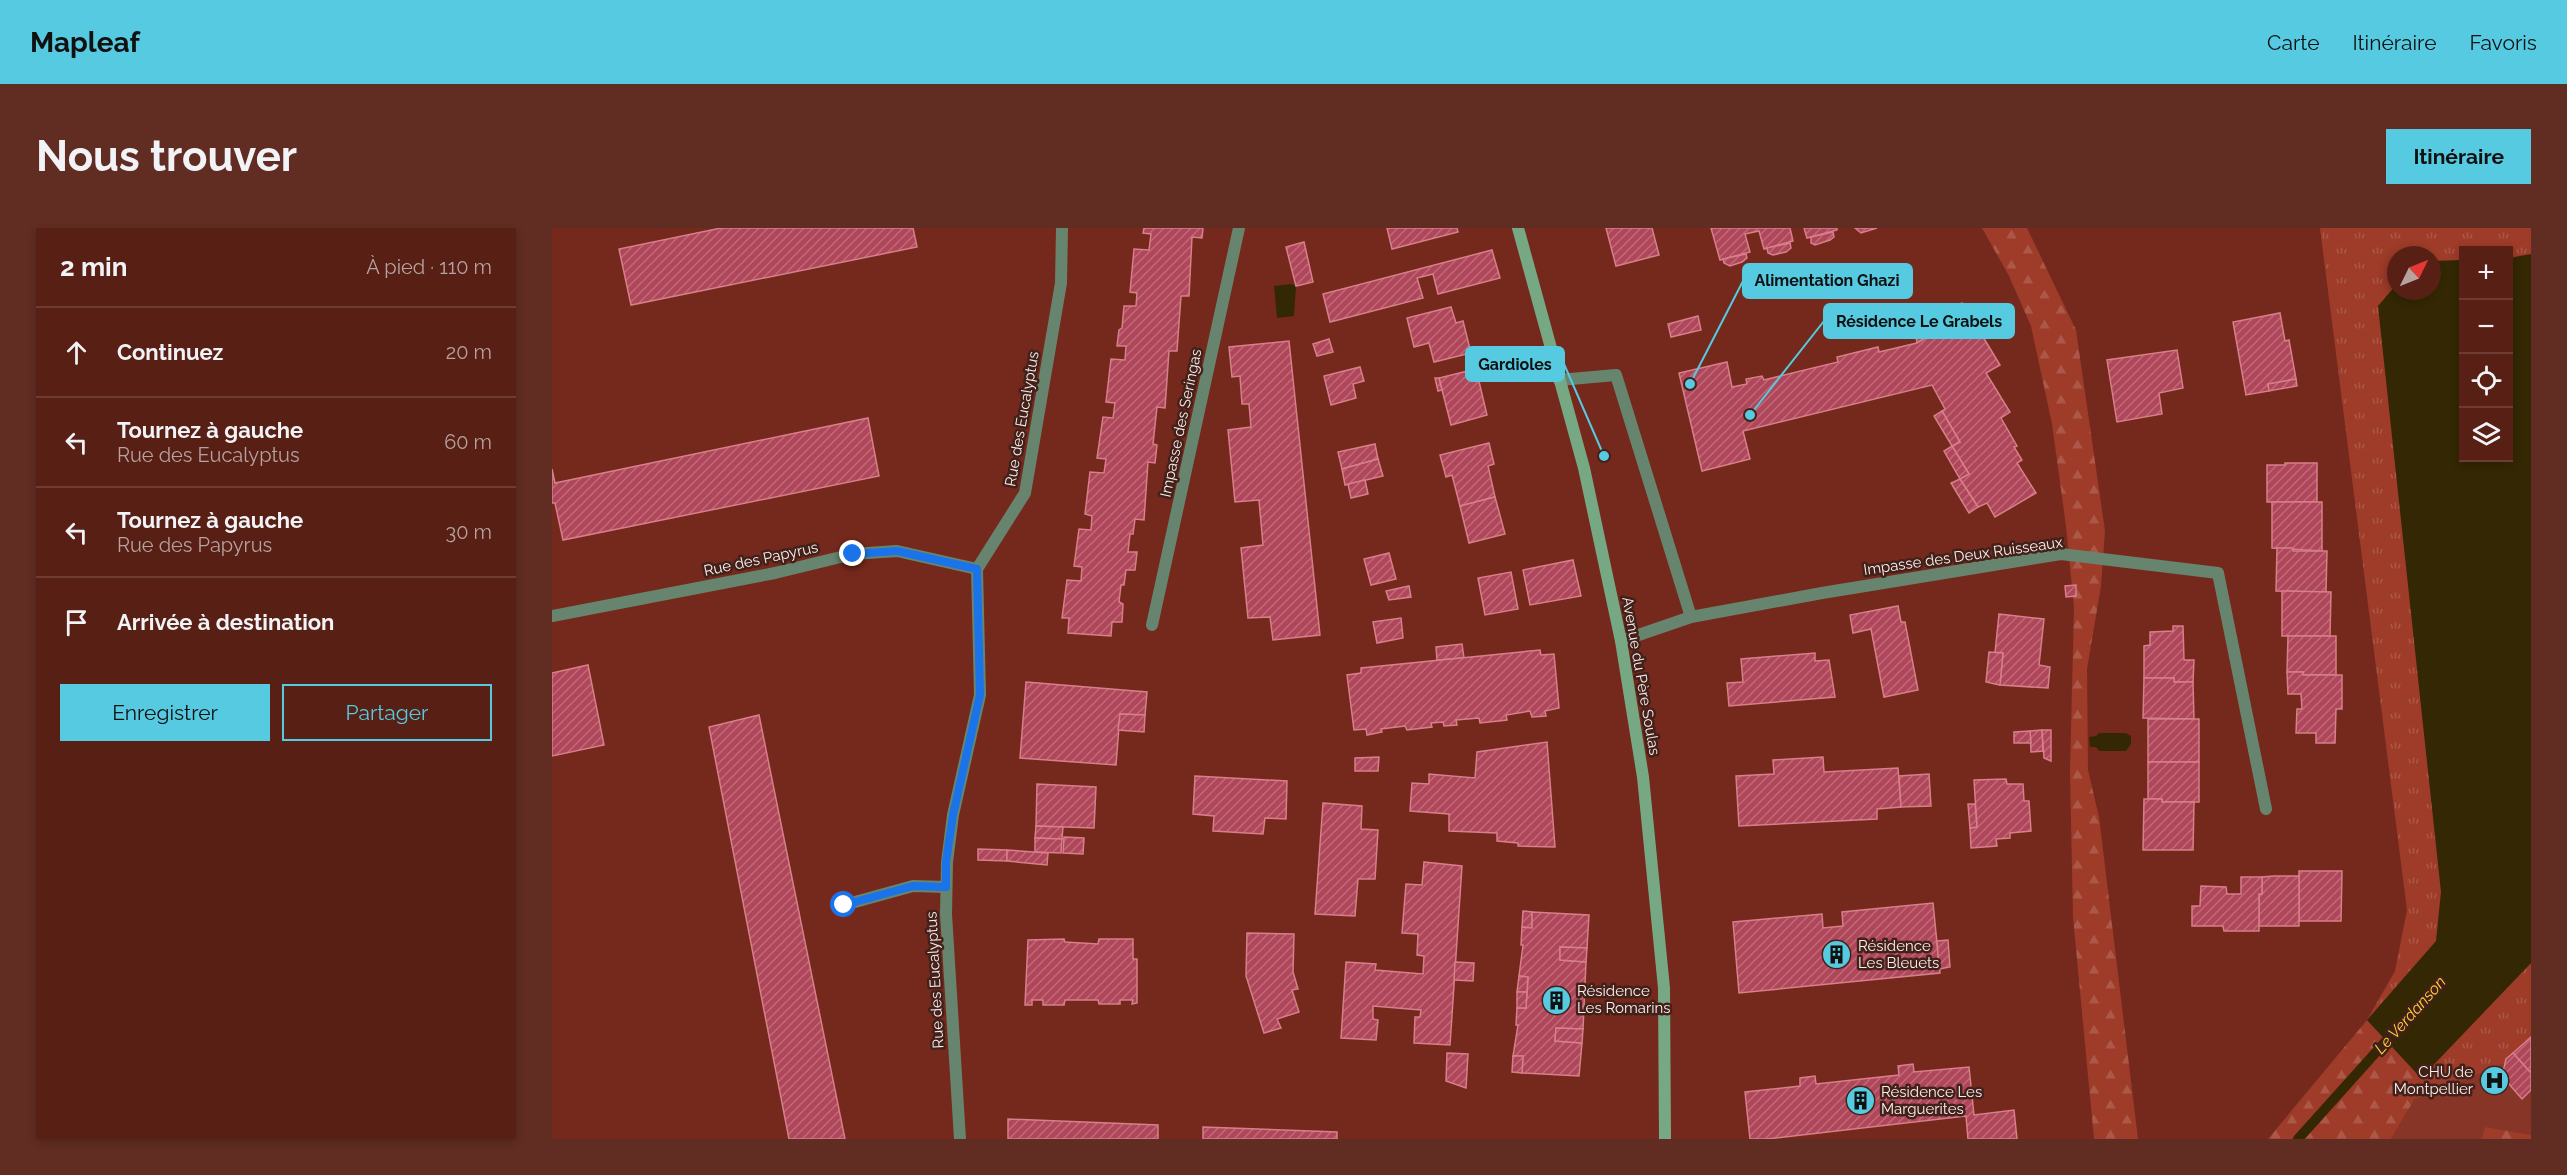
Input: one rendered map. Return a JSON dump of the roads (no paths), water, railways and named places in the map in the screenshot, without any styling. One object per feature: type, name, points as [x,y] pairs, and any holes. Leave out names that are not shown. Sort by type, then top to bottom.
[{"type":"main road","name":"Avenue du Père Soulas","points":[[1518,228],[1584,468],[1621,641],[1643,777],[1664,988],[1665,1139]]},
{"type":"street","name":"Rue des Eucalyptus","points":[[960,1139],[946,914],[946,862],[953,815],[980,695],[977,569],[1025,493],[1061,283],[1062,228]]},
{"type":"street","name":"Impasse des Seringas","points":[[1152,625],[1239,228]]},
{"type":"street","points":[[1559,380],[1616,375],[1691,617]]},
{"type":"street","name":"Rue des Papyrus","points":[[552,616],[775,573],[853,554],[897,551],[977,569]]},
{"type":"street","name":"Impasse des Deux Ruisseaux","points":[[1621,641],[1691,617],[2061,554],[2218,573],[2266,809]]},
{"type":"street","points":[[844,905],[913,886],[946,887]]},
{"type":"water","points":[[2531,254],[2531,963],[2421,1078],[2367,1020],[2436,941],[2441,892],[2378,306],[2387,296],[2387,300],[2441,300],[2441,261],[2459,260],[2459,462],[2513,462],[2513,257]]},
{"type":"water","points":[[1291,284],[1296,286],[1294,316],[1277,318],[1274,286]]},
{"type":"water","points":[[2099,733],[2126,733],[2131,736],[2131,744],[2126,751],[2099,751],[2096,747],[2090,747],[2089,737]]},
{"type":"waterway","name":"Le Verdanson","points":[[2298,1139],[2395,1031]]},
{"type":"place","name":"Alimentation Ghazi","points":[[1690,384]]},
{"type":"place","name":"Résidence Le Grabels","points":[[1750,415]]},
{"type":"place","name":"Gardioles","points":[[1604,456]]},
{"type":"place","name":"Résidence Les Bleuets","points":[[1837,955]]},
{"type":"place","name":"Résidence Les Romarins","points":[[1556,1000]]},
{"type":"place","name":"CHU de Montpellier","points":[[2494,1081]]},
{"type":"place","name":"Résidence Les Marguerites","points":[[1860,1101]]}]
